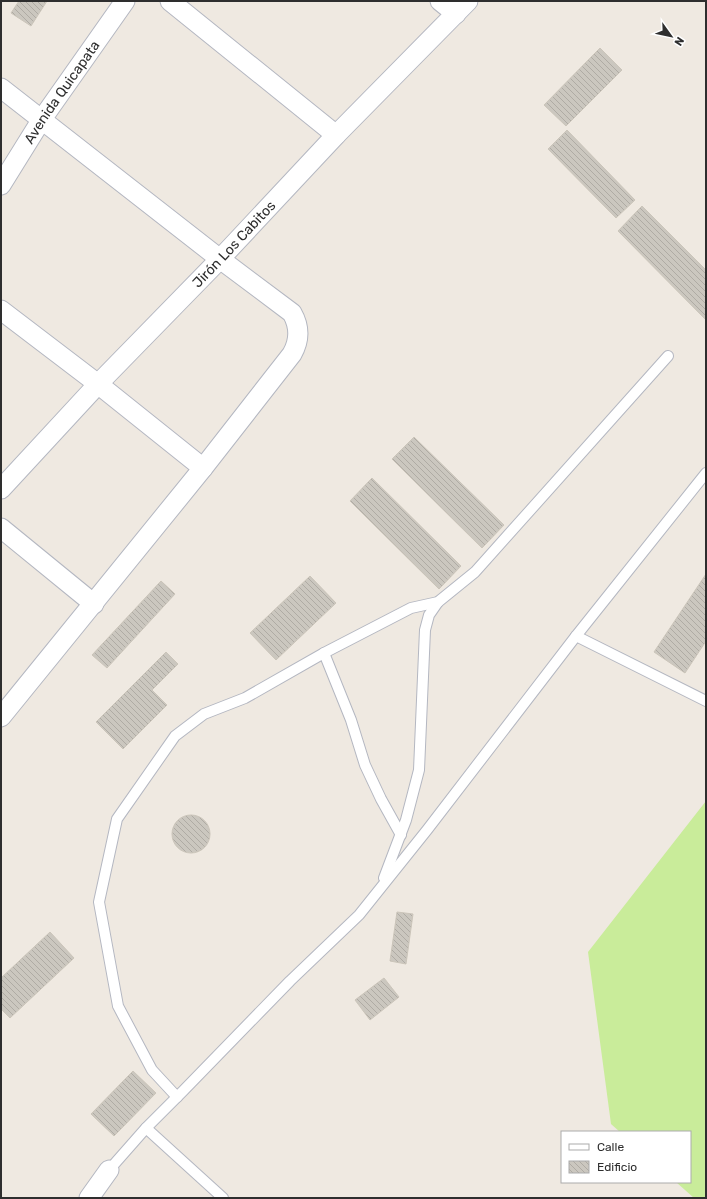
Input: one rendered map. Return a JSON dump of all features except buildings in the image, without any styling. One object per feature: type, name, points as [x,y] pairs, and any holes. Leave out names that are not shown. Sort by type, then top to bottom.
[{"type":"street","name":"Avenida Quicapata","points":[[1,185],[42,119],[125,1]]},
{"type":"street","points":[[170,1],[336,135]]},
{"type":"street","points":[[440,1],[462,7]]},
{"type":"street","name":"Jirón Los Cabitos","points":[[1,489],[98,384],[220,259],[336,135],[462,7]]},
{"type":"street","points":[[1,88],[220,259],[292,313],[296,319],[299,333],[296,347],[292,354],[94,604],[1,717]]},
{"type":"street","points":[[1,310],[98,384],[203,468]]},
{"type":"street","points":[[1,528],[94,604]]},
{"type":"street","points":[[89,1198],[109,1170]]},
{"type":"lane","points":[[381,888],[406,820],[419,770],[425,630],[429,615],[438,602],[475,572],[668,356]]},
{"type":"lane","points":[[109,1170],[146,1128],[290,981],[359,915],[576,636],[706,473]]},
{"type":"lane","points":[[177,1097],[152,1070],[118,1006],[98,902],[117,819],[175,736],[204,714],[245,698],[324,653],[411,608],[438,602]]},
{"type":"lane","points":[[576,636],[706,700]]},
{"type":"lane","points":[[324,653],[351,720],[365,765],[380,799],[401,835]]},
{"type":"lane","points":[[146,1128],[223,1198]]},
{"type":"green space","points":[[706,801],[706,1198],[694,1198],[677,1183],[691,1183],[691,1131],[619,1131],[611,1124],[588,952]]}]
